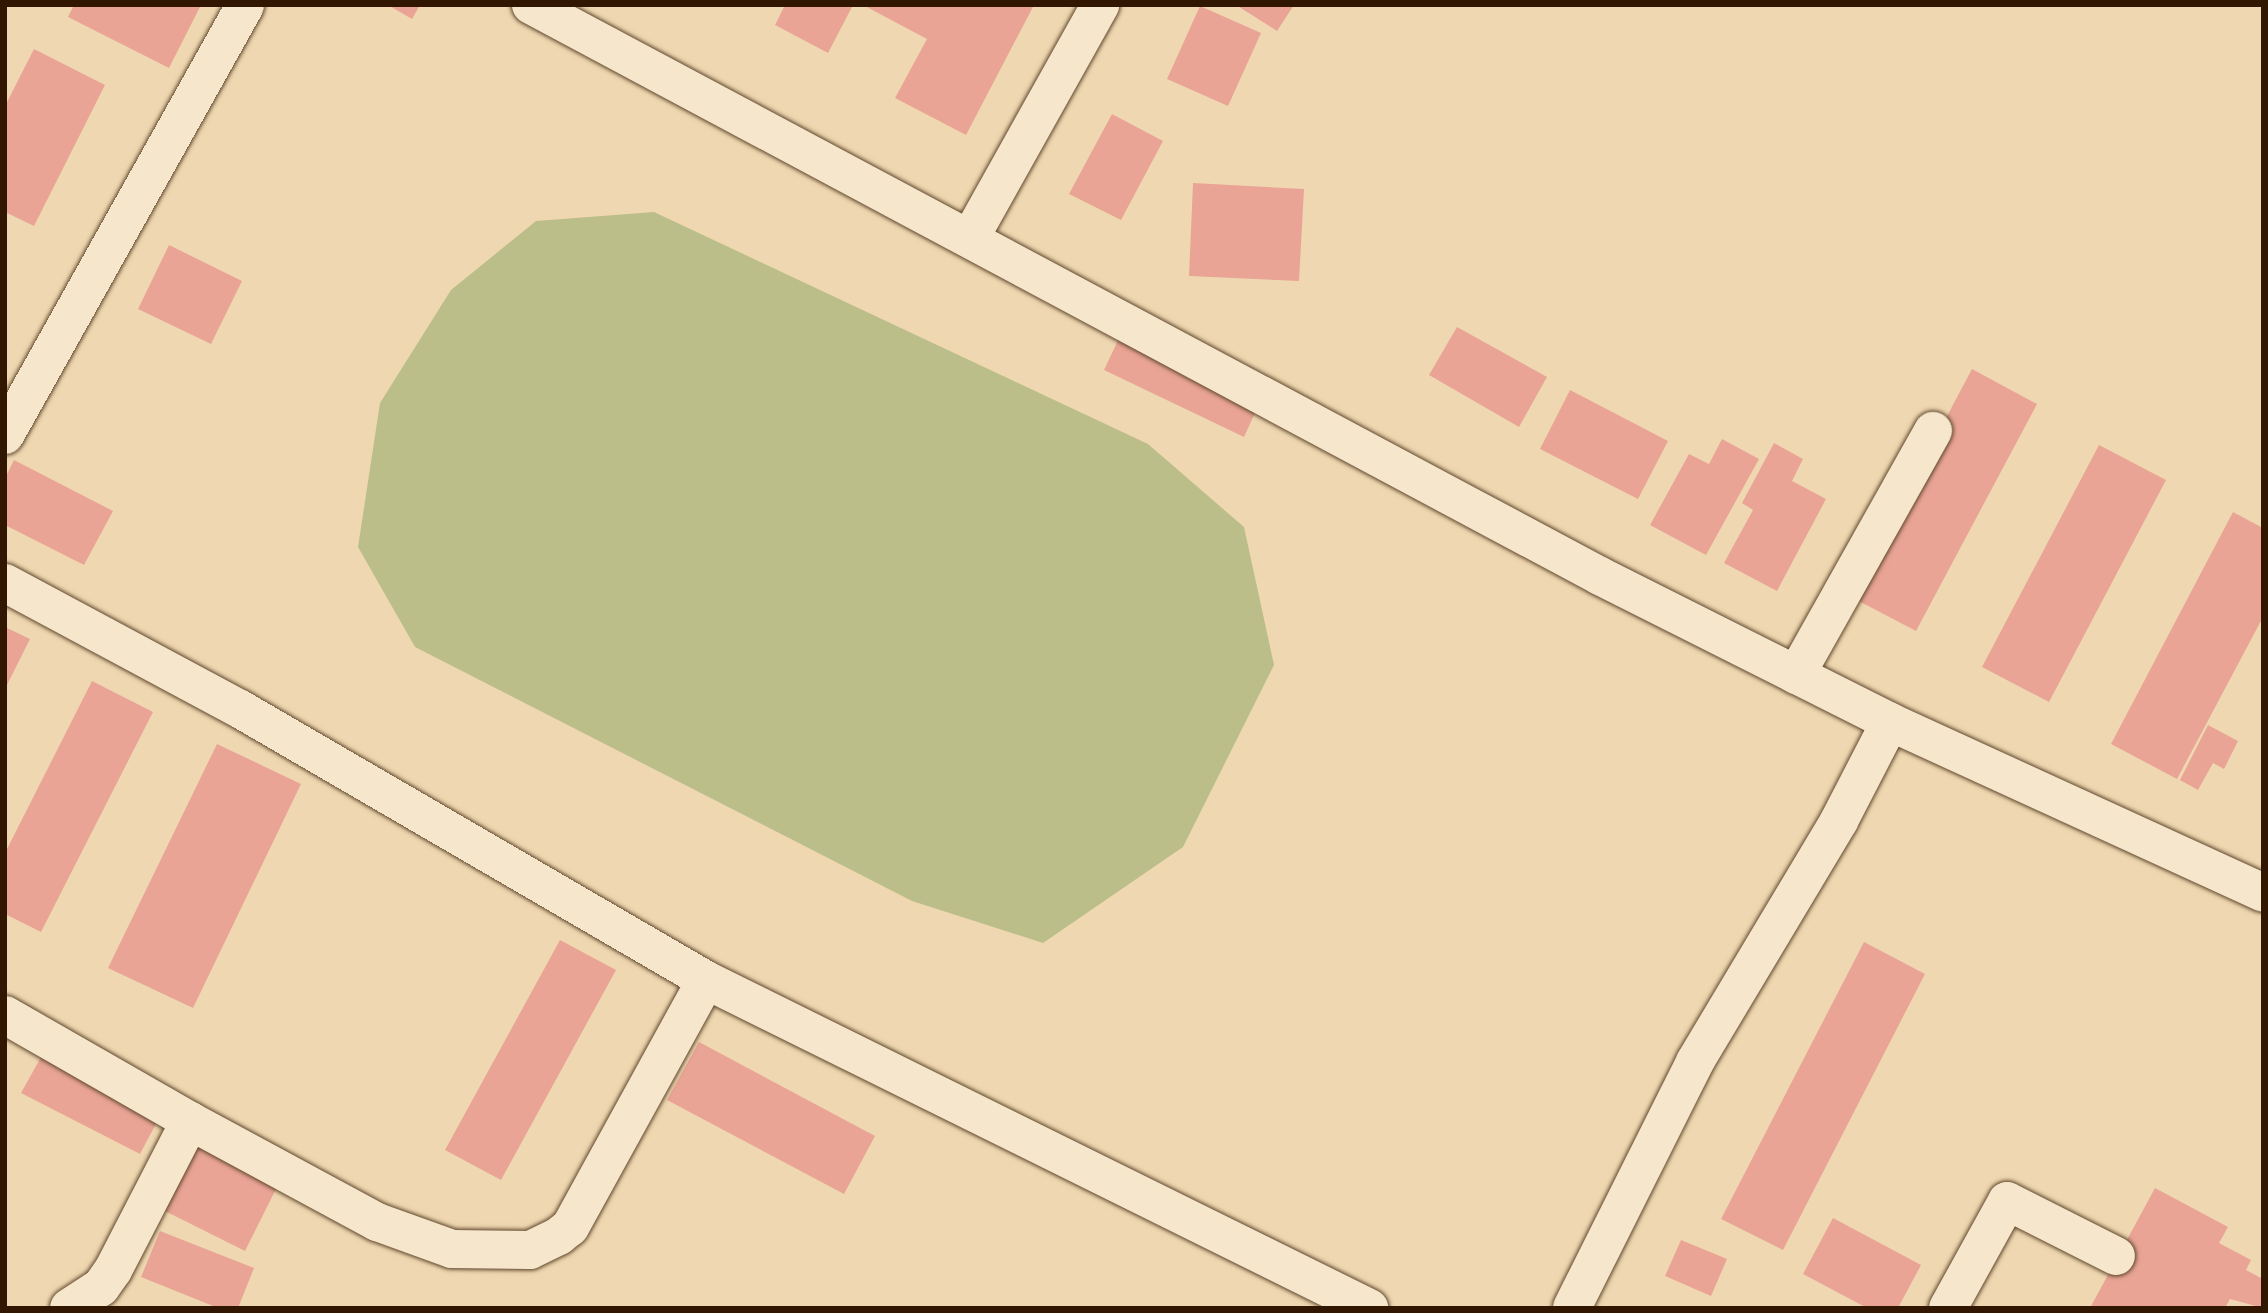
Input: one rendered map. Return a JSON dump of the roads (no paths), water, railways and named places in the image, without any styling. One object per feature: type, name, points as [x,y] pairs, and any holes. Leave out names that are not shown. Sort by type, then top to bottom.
[{"type":"lane","points":[[5,435],[245,5]]},
{"type":"lane","points":[[531,5],[1600,576],[1890,722],[2263,893]]},
{"type":"lane","points":[[970,238],[1100,5]]},
{"type":"lane","points":[[1796,675],[1933,430]]},
{"type":"lane","points":[[5,583],[240,709],[706,980],[1369,1308]]},
{"type":"lane","points":[[1572,1308],[1695,1062],[1839,821],[1890,722]]},
{"type":"lane","points":[[5,1016],[190,1121],[377,1222],[465,1252],[530,1250],[570,1227],[706,980]]},
{"type":"lane","points":[[69,1308],[101,1287],[113,1270],[190,1121]]},
{"type":"lane","points":[[1956,1305],[2007,1201],[2116,1256]]}]
